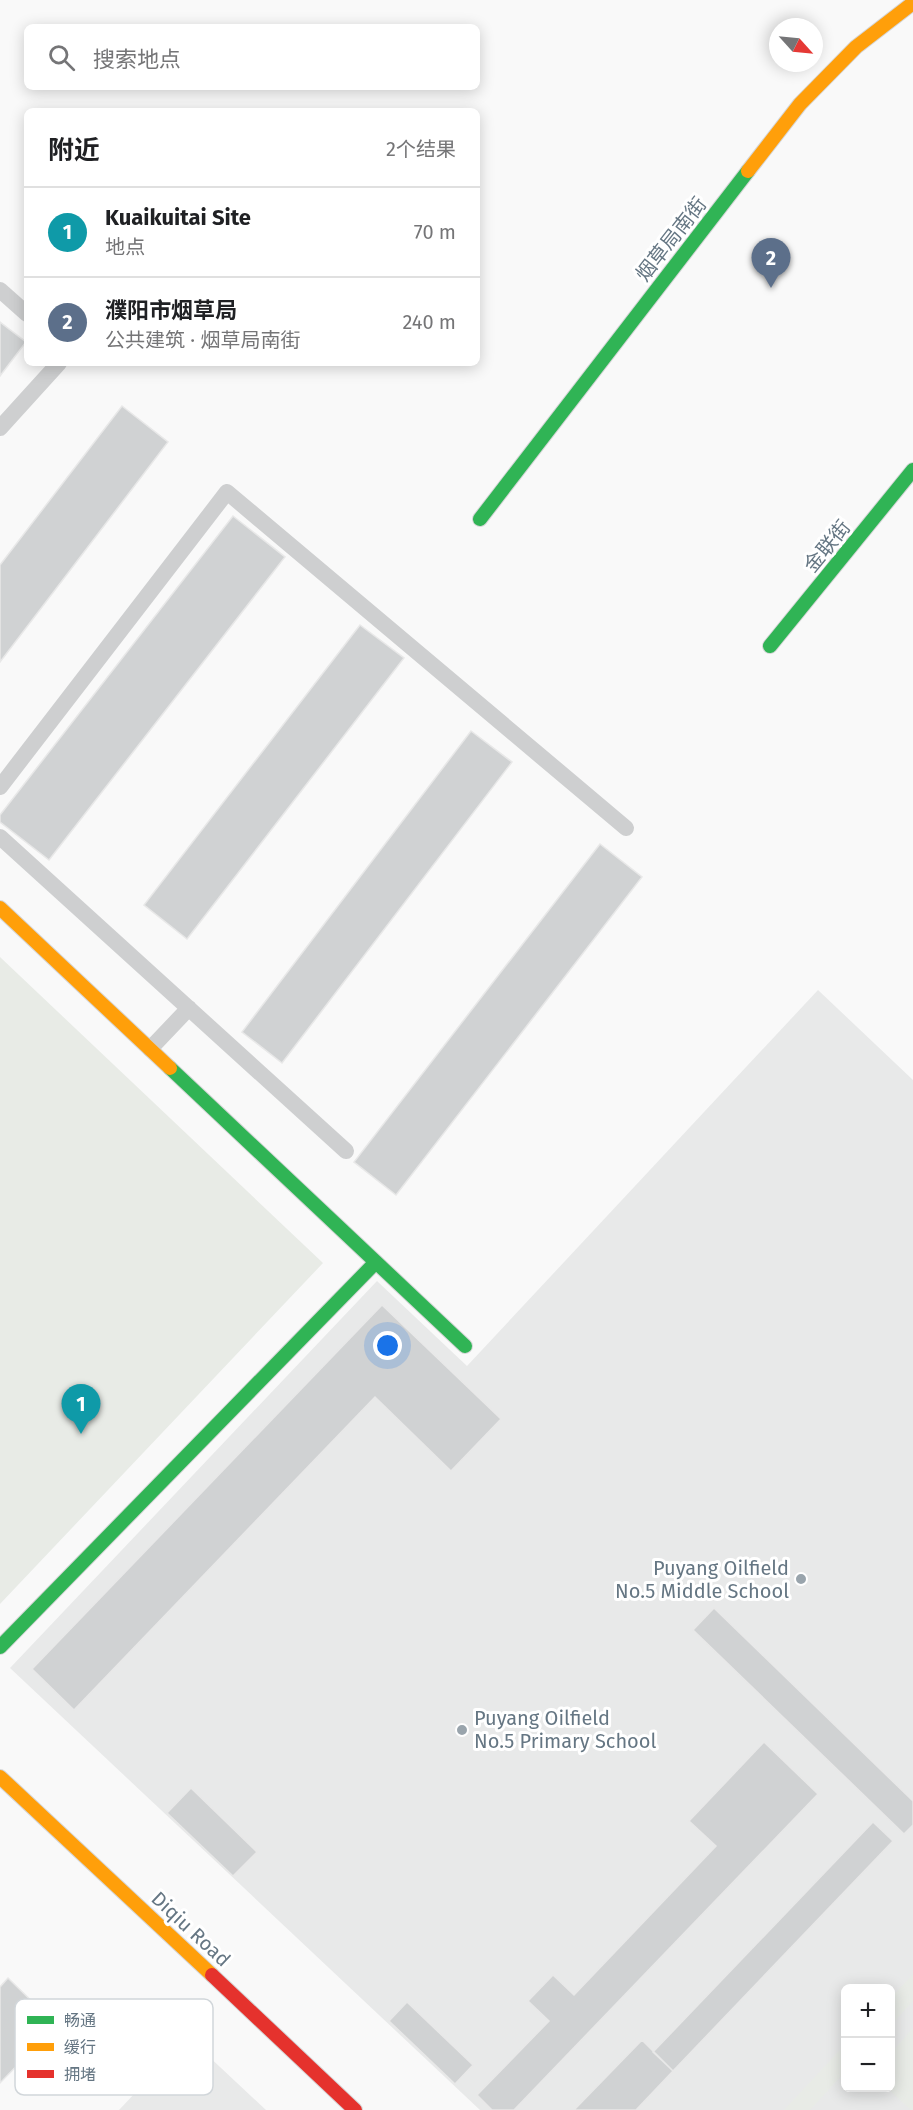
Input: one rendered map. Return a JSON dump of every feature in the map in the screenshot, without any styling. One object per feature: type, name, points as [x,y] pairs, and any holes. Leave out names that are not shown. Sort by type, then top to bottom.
[{"type":"street","name":"烟草局南街","points":[[480,519],[800,104],[856,47],[913,3]]},
{"type":"street","name":"金联街","points":[[770,646],[913,470]]},
{"type":"street","points":[[0,908],[465,1346]]},
{"type":"street","points":[[0,1647],[376,1262]]},
{"type":"street","name":"Diqiu Road","points":[[0,1777],[355,2110]]},
{"type":"lane","points":[[0,290],[24,311]]},
{"type":"lane","points":[[0,428],[56,366]]},
{"type":"lane","points":[[0,787],[227,492],[626,828]]},
{"type":"lane","points":[[0,837],[346,1151]]},
{"type":"lane","points":[[150,1049],[189,1008]]},
{"type":"shaded area","points":[[0,957],[323,1263],[0,1604]]},
{"type":"shaded area","name":"Puyang Oilfield No.5 Primary School","points":[[818,990],[913,1080],[913,2110],[480,2110],[10,1668],[377,1281],[467,1366]]},
{"type":"shaded area","points":[[913,1974],[913,2001],[895,2021],[895,1994]]},
{"type":"shaded area","points":[[913,2028],[913,2110],[891,2092],[895,2092],[895,2048]]},
{"type":"shaded area","points":[[840,2050],[841,2076],[810,2110],[784,2110]]},
{"type":"shaded area","points":[[213,2060],[266,2110],[119,2110],[133,2095],[213,2095]]},
{"type":"building","points":[[0,322],[24,340],[24,345],[0,376]]},
{"type":"building","points":[[122,406],[168,442],[0,662],[0,565]]},
{"type":"building","points":[[233,516],[285,557],[49,860],[0,822],[0,815]]},
{"type":"building","points":[[360,625],[404,658],[187,939],[144,905]]},
{"type":"building","points":[[471,731],[512,762],[282,1063],[242,1032]]},
{"type":"building","points":[[600,844],[642,877],[396,1195],[354,1162]]},
{"type":"building","points":[[382,1305],[501,1419],[451,1471],[375,1397],[74,1710],[32,1669]]},
{"type":"building","points":[[714,1608],[913,1801],[913,1825],[904,1834],[693,1630]]},
{"type":"building","points":[[764,1742],[818,1794],[514,2110],[492,2110],[477,2095],[549,2021],[528,2001],[553,1975],[574,1995],[716,1846],[689,1821]]},
{"type":"building","points":[[191,1788],[257,1852],[233,1876],[167,1813]]},
{"type":"building","points":[[873,1822],[893,1841],[673,2071],[653,2052]]},
{"type":"building","points":[[8,1978],[30,1999],[15,1999],[15,2068],[0,2083],[0,1987]]},
{"type":"building","points":[[407,2002],[473,2065],[455,2084],[389,2021]]},
{"type":"building","points":[[642,2040],[673,2071],[636,2110],[574,2110]]},
{"type":"traffic: fast","points":[[480,519],[748,171]]},
{"type":"traffic: fast","points":[[770,646],[913,470]]},
{"type":"traffic: fast","points":[[170,1068],[465,1346]]},
{"type":"traffic: fast","points":[[0,1647],[376,1262]]},
{"type":"traffic: slow","points":[[748,171],[800,104],[856,47],[913,3]]},
{"type":"traffic: slow","points":[[0,908],[170,1068]]},
{"type":"traffic: slow","points":[[0,1777],[212,1975]]},
{"type":"traffic: jam","points":[[212,1975],[355,2110]]},
{"type":"place","name":"濮阳市烟草局","points":[[771,288]]},
{"type":"place","name":"Kuaikuitai Site","points":[[81,1434]]},
{"type":"place","name":"Puyang Oilfield No.5 Middle School","points":[[801,1579]]},
{"type":"place","name":"Puyang Oilfield No.5 Primary School","points":[[462,1730]]}]
